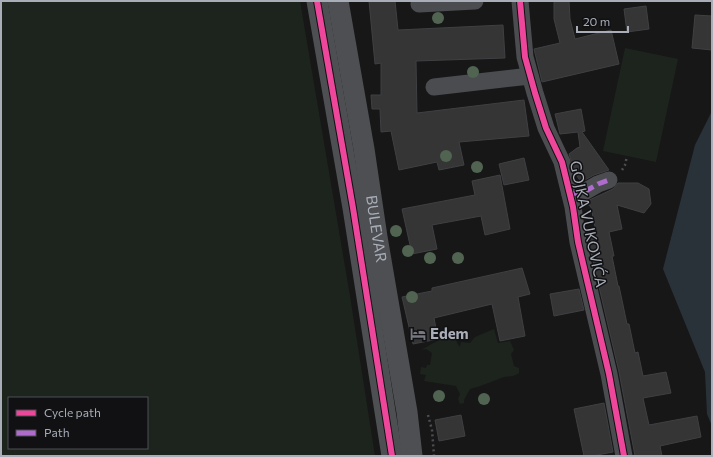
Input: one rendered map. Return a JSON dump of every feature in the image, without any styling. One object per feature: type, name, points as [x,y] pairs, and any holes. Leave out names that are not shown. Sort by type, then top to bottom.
[{"type":"main road","points":[[317,1],[353,208],[392,456]]},
{"type":"main road","name":"BULEVAR","points":[[338,1],[406,405],[412,456]]},
{"type":"street","points":[[419,4],[476,1]]},
{"type":"street","name":"GOJKA VUKOVIĆA","points":[[520,1],[525,57],[546,128],[562,162],[570,194],[578,242],[609,374],[624,456]]},
{"type":"street","points":[[434,87],[530,76]]},
{"type":"street","points":[[570,194],[584,192],[609,180]]},
{"type":"shaded area","points":[[1,1],[300,1],[350,296],[375,456],[1,456]]},
{"type":"shaded area","points":[[625,48],[678,59],[656,162],[603,151]]},
{"type":"shaded area","points":[[712,111],[712,426],[707,414],[705,372],[663,269],[695,145]]},
{"type":"shaded area","points":[[494,329],[498,343],[510,341],[514,350],[511,354],[514,366],[519,368],[519,373],[514,376],[504,377],[470,389],[464,403],[460,404],[458,399],[460,394],[456,386],[424,381],[426,375],[420,374],[421,367],[426,368],[427,365],[430,365],[432,353],[426,349],[421,350],[439,340],[442,336],[456,338],[460,347],[461,342],[470,343],[475,337]]},
{"type":"building","points":[[369,1],[395,1],[398,30],[503,25],[505,58],[416,61],[417,113],[524,100],[529,136],[459,142],[464,165],[439,170],[437,162],[399,170],[391,131],[381,132],[380,109],[372,109],[371,95],[381,95],[381,63],[375,64]]},
{"type":"building","points":[[554,1],[569,1],[570,19],[575,39],[611,30],[619,64],[542,82],[534,49],[560,43],[554,19]]},
{"type":"building","points":[[646,6],[649,29],[627,32],[624,9]]},
{"type":"building","points":[[695,15],[712,16],[712,50],[692,48]]},
{"type":"building","points":[[581,109],[585,131],[582,132],[609,170],[594,175],[581,182],[575,173],[569,154],[580,147],[578,132],[560,134],[555,114]]},
{"type":"building","points":[[524,158],[529,180],[504,185],[499,164]]},
{"type":"building","points":[[500,175],[510,229],[485,235],[481,216],[432,225],[437,249],[412,254],[402,209],[475,195],[472,181]]},
{"type":"building","points":[[618,183],[638,183],[649,189],[651,204],[644,213],[617,205],[622,229],[609,232],[618,286],[627,324],[629,324],[635,353],[638,352],[643,376],[666,372],[671,393],[643,398],[649,425],[697,416],[701,437],[660,446],[662,456],[635,456],[619,372],[588,240],[597,237],[591,207],[585,202],[613,189]]},
{"type":"building","points":[[522,268],[530,294],[518,297],[525,336],[500,341],[492,304],[434,318],[438,339],[413,344],[402,297],[432,291],[432,288]]},
{"type":"building","points":[[579,289],[584,310],[554,316],[550,294]]},
{"type":"building","points":[[604,403],[613,452],[584,456],[574,409]]},
{"type":"building","points":[[461,415],[465,436],[439,441],[435,420]]},
{"type":"marked path","points":[[570,194],[584,192],[609,180]]},
{"type":"cycle path","points":[[317,1],[353,208],[392,456]]},
{"type":"cycle path","points":[[520,1],[525,57],[546,128],[562,162],[573,207],[578,242],[609,374],[624,456]]},
{"type":"place","name":"Edem","points":[[418,334]]}]
